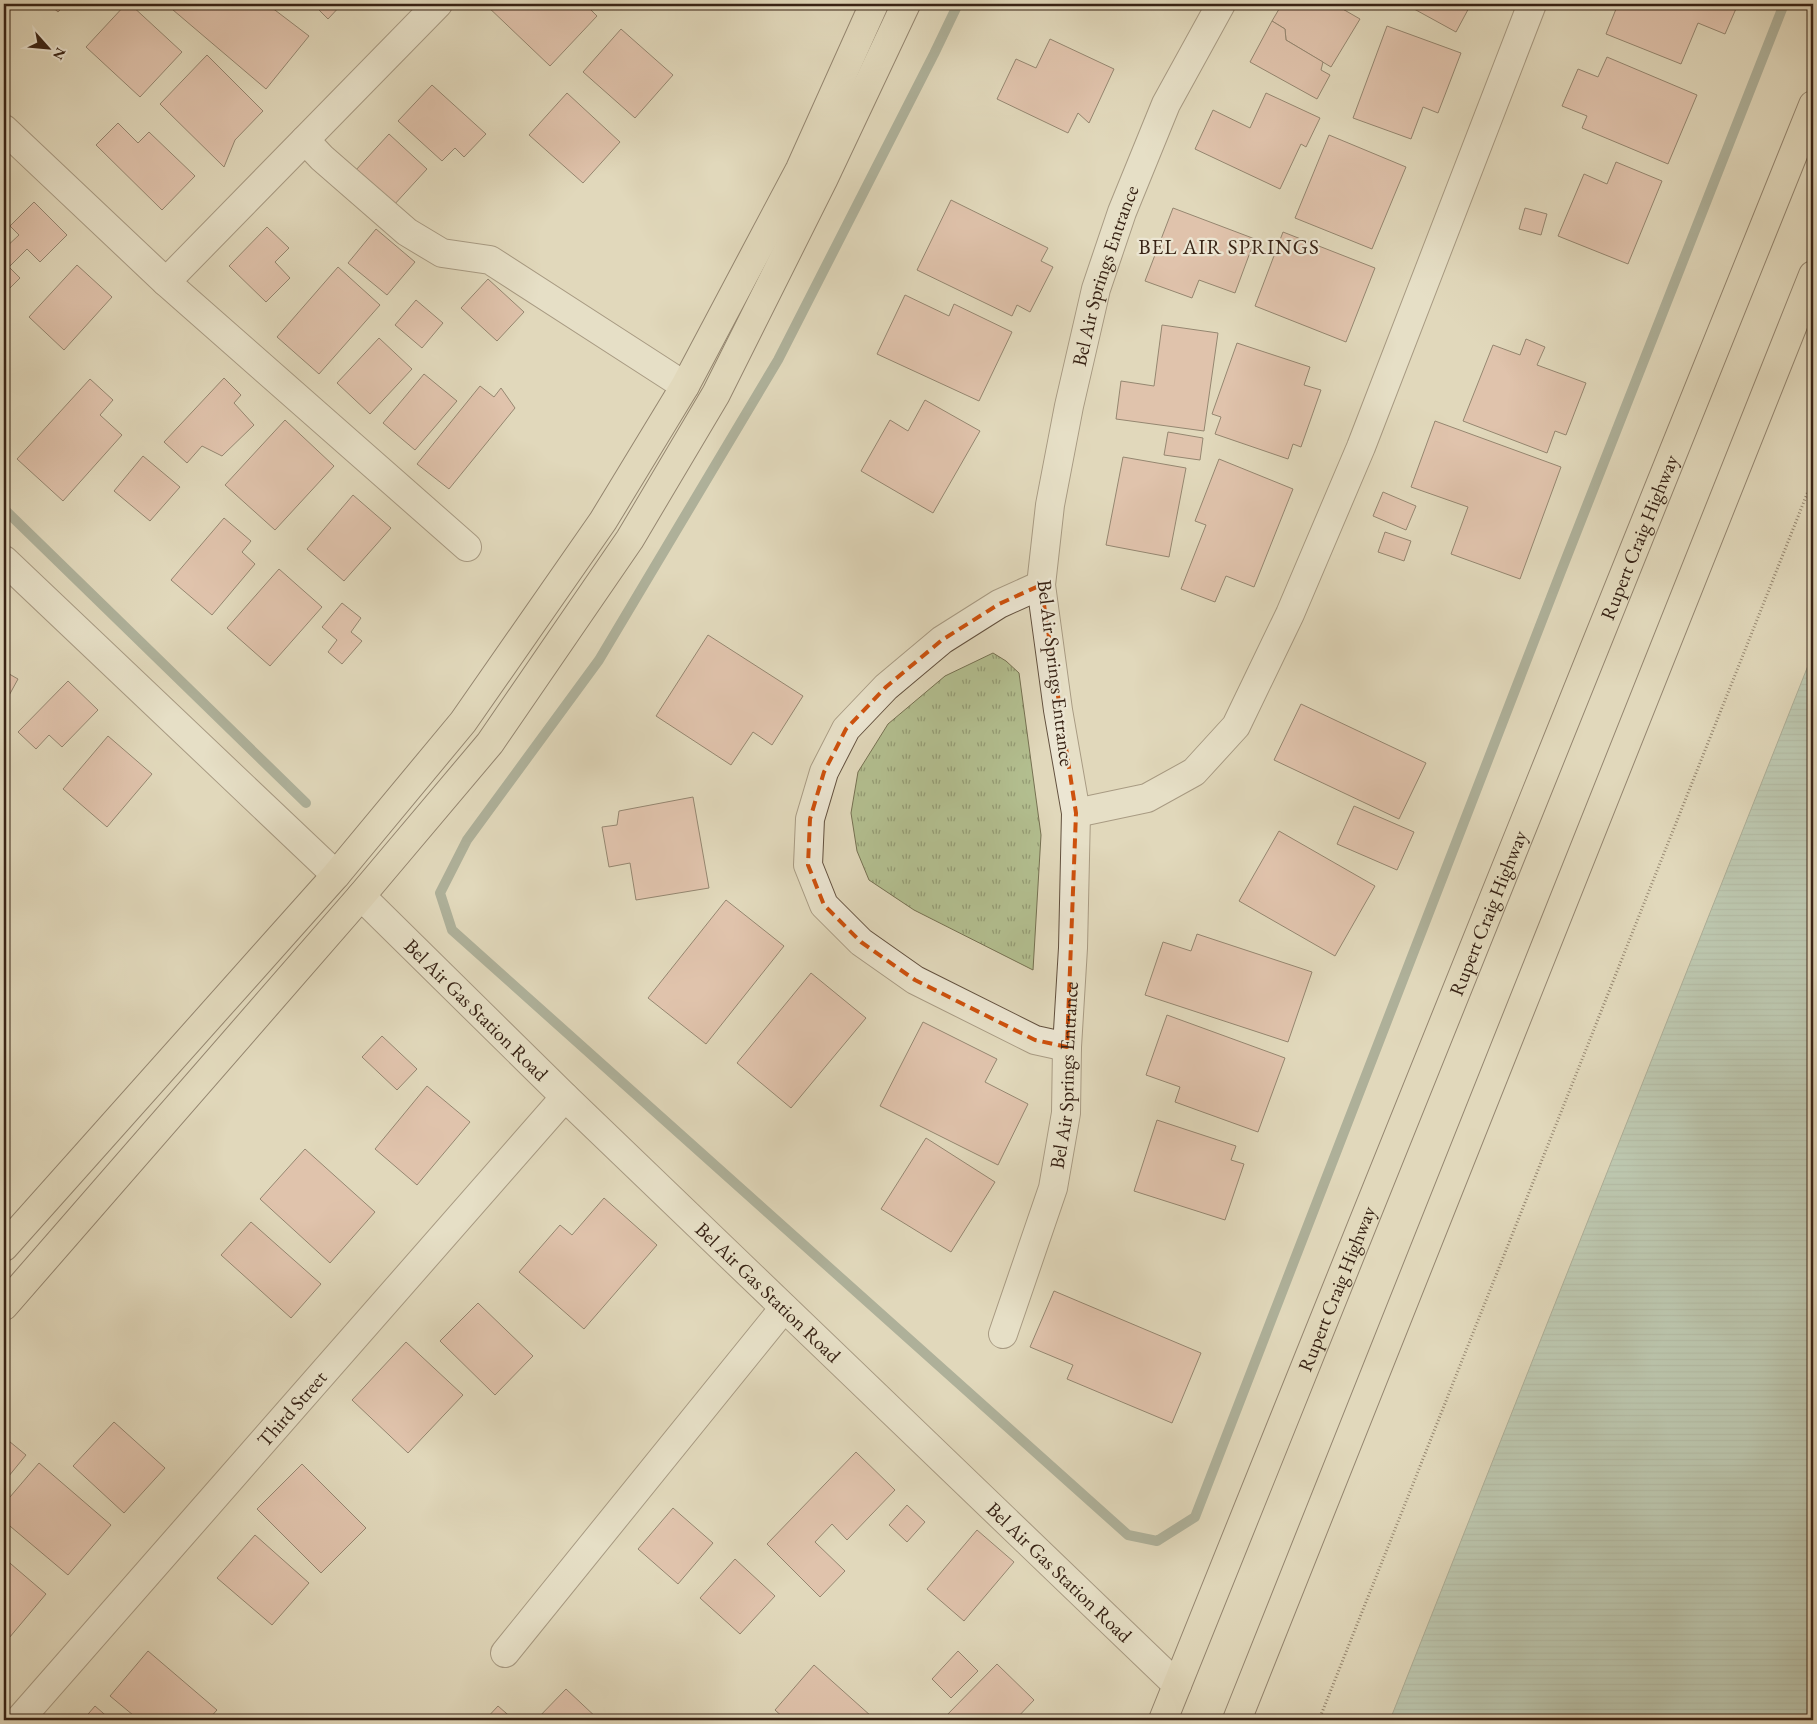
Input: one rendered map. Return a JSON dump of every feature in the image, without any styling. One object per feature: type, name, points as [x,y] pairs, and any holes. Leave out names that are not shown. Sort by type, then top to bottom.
[{"type":"main road","points":[[4,1248],[336,875],[463,722],[603,520],[685,386],[800,169],[874,4]]},
{"type":"main road","points":[[4,1306],[361,896],[490,742],[630,540],[716,394],[823,180],[906,4]]},
{"type":"main road","name":"Rupert Craig Highway","points":[[1163,1720],[1813,105]]},
{"type":"main road","points":[[1237,1720],[1813,275]]},
{"type":"street","points":[[166,282],[438,4]]},
{"type":"street","name":"Bel Air Springs Entrance","points":[[1004,1334],[1053,1188],[1066,1113],[1066,1047],[1073,948],[1076,813],[1058,710],[1041,585],[1050,505],[1069,406],[1096,289],[1122,212],[1166,104],[1221,4]]},
{"type":"street","points":[[1076,813],[1147,798],[1194,772],[1236,726],[1290,614],[1361,447],[1532,4]]},
{"type":"street","points":[[4,129],[166,282],[467,547]]},
{"type":"street","points":[[305,140],[322,158],[407,232],[442,253],[490,260],[609,335],[685,386]]},
{"type":"street","points":[[4,560],[336,875]]},
{"type":"street","points":[[1041,585],[999,604],[942,640],[886,686],[846,729],[824,772],[810,819],[808,865],[824,905],[860,942],[915,980],[985,1016],[1036,1040],[1066,1047]]},
{"type":"street","name":"Bel Air Gas Station Road","points":[[361,896],[565,1097],[1176,1686]]},
{"type":"street","name":"Third Street","points":[[19,1720],[565,1097]]},
{"type":"street","points":[[505,1653],[784,1308]]},
{"type":"path","points":[[1319,1720],[1813,479]]},
{"type":"highlighted area","points":[[1041,585],[1076,813],[1067,1047],[1035,1040],[915,980],[861,942],[824,905],[808,865],[810,819],[824,772],[846,729],[886,687],[942,640],[999,604]]},
{"type":"green space","points":[[993,653],[1006,661],[1019,673],[1041,835],[1033,970],[914,910],[869,880],[857,851],[851,813],[858,772],[888,724],[945,676]]},
{"type":"shaded area","points":[[1813,653],[1813,1720],[1390,1720]]},
{"type":"building","points":[[49,4],[66,4],[58,12]]},
{"type":"building","points":[[126,4],[130,4],[182,52],[140,97],[86,47]]},
{"type":"building","points":[[166,4],[267,4],[309,36],[266,89]]},
{"type":"building","points":[[313,4],[342,4],[328,19]]},
{"type":"building","points":[[485,4],[585,4],[597,16],[550,66]]},
{"type":"building","points":[[1282,4],[1334,4],[1360,19],[1331,67],[1286,40],[1285,29],[1272,21]]},
{"type":"building","points":[[1405,4],[1471,4],[1456,32]]},
{"type":"building","points":[[1618,4],[1738,4],[1725,34],[1698,23],[1681,64],[1606,34]]},
{"type":"building","points":[[1272,21],[1285,29],[1286,40],[1323,62],[1321,70],[1330,75],[1317,99],[1250,62]]},
{"type":"building","points":[[1387,26],[1461,53],[1438,113],[1423,107],[1411,139],[1353,118]]},
{"type":"building","points":[[621,29],[673,75],[635,118],[583,72]]},
{"type":"building","points":[[1050,39],[1114,69],[1089,123],[1078,113],[1068,133],[997,99],[1016,59],[1036,68]]},
{"type":"building","points":[[207,55],[263,111],[235,140],[224,167],[160,104]]},
{"type":"building","points":[[1607,57],[1697,95],[1668,164],[1582,128],[1587,116],[1562,106],[1578,69],[1598,77]]},
{"type":"building","points":[[432,85],[486,134],[464,157],[455,148],[442,161],[398,121]]},
{"type":"building","points":[[567,93],[620,142],[583,183],[529,135]]},
{"type":"building","points":[[1266,93],[1320,118],[1306,147],[1301,144],[1280,189],[1195,149],[1213,110],[1250,128]]},
{"type":"building","points":[[118,123],[138,143],[149,132],[195,176],[162,210],[96,145]]},
{"type":"building","points":[[389,134],[427,169],[393,206],[355,171]]},
{"type":"building","points":[[1329,135],[1406,167],[1372,249],[1295,218]]},
{"type":"building","points":[[1616,162],[1662,181],[1628,264],[1558,236],[1584,174],[1607,184]]},
{"type":"building","points":[[951,200],[1048,248],[1041,261],[1053,267],[1030,312],[1017,305],[1012,316],[917,270]]},
{"type":"building","points":[[34,202],[67,235],[40,262],[27,249],[9,267],[20,278],[4,294],[4,249],[19,235],[10,226]]},
{"type":"building","points":[[1173,208],[1255,239],[1235,293],[1199,280],[1192,298],[1145,281]]},
{"type":"building","points":[[1525,208],[1547,214],[1541,235],[1519,229]]},
{"type":"building","points":[[267,227],[289,248],[275,262],[290,278],[266,302],[229,266]]},
{"type":"building","points":[[376,229],[415,262],[387,295],[348,263]]},
{"type":"building","points":[[1283,232],[1375,268],[1346,342],[1255,306]]},
{"type":"building","points":[[77,265],[112,297],[64,350],[29,317]]},
{"type":"building","points":[[338,267],[380,305],[319,374],[277,337]]},
{"type":"building","points":[[488,279],[524,312],[497,341],[461,308]]},
{"type":"building","points":[[905,295],[949,316],[954,304],[1012,332],[979,401],[877,354]]},
{"type":"building","points":[[416,300],[443,323],[422,348],[395,325]]},
{"type":"building","points":[[1162,325],[1218,333],[1204,431],[1116,419],[1121,381],[1154,386]]},
{"type":"building","points":[[379,338],[412,369],[370,414],[337,383]]},
{"type":"building","points":[[1526,339],[1545,347],[1537,365],[1586,383],[1566,435],[1555,431],[1547,453],[1463,421],[1493,345],[1520,355]]},
{"type":"building","points":[[1237,343],[1310,367],[1304,385],[1321,390],[1301,447],[1293,444],[1288,459],[1215,434],[1221,417],[1212,414]]},
{"type":"building","points":[[424,374],[457,401],[415,450],[383,423]]},
{"type":"building","points":[[224,378],[241,395],[234,403],[254,425],[222,456],[202,446],[187,463],[164,442]]},
{"type":"building","points":[[90,379],[113,400],[100,415],[122,435],[63,501],[17,459]]},
{"type":"building","points":[[480,386],[494,397],[501,388],[515,408],[449,489],[417,464]]},
{"type":"building","points":[[925,400],[980,431],[933,513],[861,471],[890,420],[908,431]]},
{"type":"building","points":[[285,420],[334,466],[275,530],[225,485]]},
{"type":"building","points":[[1435,421],[1561,467],[1520,579],[1451,554],[1468,507],[1411,487]]},
{"type":"building","points":[[1168,432],[1203,438],[1200,460],[1164,455]]},
{"type":"building","points":[[143,456],[180,487],[150,521],[114,491]]},
{"type":"building","points":[[1123,457],[1186,468],[1169,557],[1106,545]]},
{"type":"building","points":[[1219,459],[1293,489],[1254,587],[1226,576],[1215,602],[1181,589],[1206,525],[1195,521]]},
{"type":"building","points":[[1383,492],[1416,506],[1406,530],[1373,516]]},
{"type":"building","points":[[353,495],[391,528],[344,581],[307,549]]},
{"type":"building","points":[[224,518],[251,541],[242,552],[255,564],[212,615],[171,580]]},
{"type":"building","points":[[1385,532],[1411,541],[1404,561],[1378,552]]},
{"type":"building","points":[[279,569],[322,607],[270,666],[227,628]]},
{"type":"building","points":[[342,603],[361,618],[351,632],[362,641],[342,664],[328,652],[337,640],[322,627]]},
{"type":"building","points":[[708,635],[803,696],[772,745],[753,732],[731,765],[656,716]]},
{"type":"building","points":[[4,671],[18,679],[6,701],[4,700]]},
{"type":"building","points":[[68,681],[98,710],[62,747],[49,735],[36,749],[18,732]]},
{"type":"building","points":[[1301,704],[1426,763],[1399,819],[1274,760]]},
{"type":"building","points":[[108,736],[152,774],[107,827],[63,789]]},
{"type":"building","points":[[693,797],[709,888],[636,900],[630,863],[609,867],[602,827],[617,825],[619,811]]},
{"type":"building","points":[[1354,806],[1414,832],[1397,870],[1337,844]]},
{"type":"building","points":[[1279,831],[1375,886],[1335,956],[1239,901]]},
{"type":"building","points":[[726,900],[784,946],[706,1044],[648,998]]},
{"type":"building","points":[[1197,934],[1312,972],[1288,1042],[1145,995],[1163,942],[1191,951]]},
{"type":"building","points":[[811,973],[866,1018],[791,1108],[737,1063]]},
{"type":"building","points":[[1167,1015],[1285,1058],[1258,1132],[1175,1102],[1180,1087],[1146,1075]]},
{"type":"building","points":[[923,1022],[997,1059],[985,1082],[1028,1104],[998,1165],[880,1106]]},
{"type":"building","points":[[382,1036],[417,1069],[397,1090],[362,1057]]},
{"type":"building","points":[[427,1086],[470,1122],[417,1185],[375,1149]]},
{"type":"building","points":[[1157,1120],[1236,1146],[1231,1160],[1244,1164],[1225,1220],[1134,1191]]},
{"type":"building","points":[[926,1138],[995,1182],[951,1252],[881,1209]]},
{"type":"building","points":[[305,1149],[375,1212],[330,1263],[260,1199]]},
{"type":"building","points":[[604,1198],[657,1245],[584,1329],[519,1272],[560,1225],[572,1235]]},
{"type":"building","points":[[251,1222],[321,1284],[291,1318],[221,1255]]},
{"type":"building","points":[[1054,1291],[1201,1353],[1172,1423],[1067,1379],[1073,1365],[1030,1347]]},
{"type":"building","points":[[478,1303],[533,1356],[495,1395],[440,1341]]},
{"type":"building","points":[[406,1342],[463,1395],[408,1453],[352,1400]]},
{"type":"building","points":[[114,1422],[165,1468],[124,1513],[73,1466]]},
{"type":"building","points":[[4,1437],[26,1455],[4,1482]]},
{"type":"building","points":[[856,1452],[895,1490],[847,1540],[832,1524],[815,1542],[845,1571],[820,1597],[767,1544]]},
{"type":"building","points":[[39,1463],[111,1525],[68,1575],[4,1521],[4,1504]]},
{"type":"building","points":[[302,1464],[366,1528],[321,1573],[257,1509]]},
{"type":"building","points":[[907,1505],[925,1522],[907,1542],[889,1525]]},
{"type":"building","points":[[673,1508],[713,1543],[678,1584],[638,1549]]},
{"type":"building","points":[[977,1530],[1014,1562],[964,1621],[927,1589]]},
{"type":"building","points":[[255,1535],[309,1583],[272,1625],[217,1578]]},
{"type":"building","points":[[4,1558],[46,1594],[4,1644]]},
{"type":"building","points":[[735,1559],[775,1596],[740,1634],[700,1598]]},
{"type":"building","points":[[148,1651],[217,1710],[208,1720],[139,1720],[110,1696]]},
{"type":"building","points":[[958,1651],[978,1671],[951,1698],[932,1679]]},
{"type":"building","points":[[997,1664],[1034,1700],[1015,1720],[946,1720],[944,1718]]},
{"type":"building","points":[[814,1665],[871,1716],[867,1720],[786,1720],[775,1710]]},
{"type":"building","points":[[566,1689],[599,1720],[536,1720]]},
{"type":"building","points":[[95,1706],[111,1720],[83,1720]]},
{"type":"building","points":[[498,1706],[514,1720],[485,1720]]},
{"type":"waterway","points":[[958,4],[778,360],[599,660],[467,840],[440,893],[452,930],[1128,1535],[1157,1541],[1195,1517],[1560,574],[1784,4]]},
{"type":"waterway","points":[[4,509],[306,803]]},
{"type":"district","name":"BEL AIR SPRINGS","points":[[1229,246]]}]
